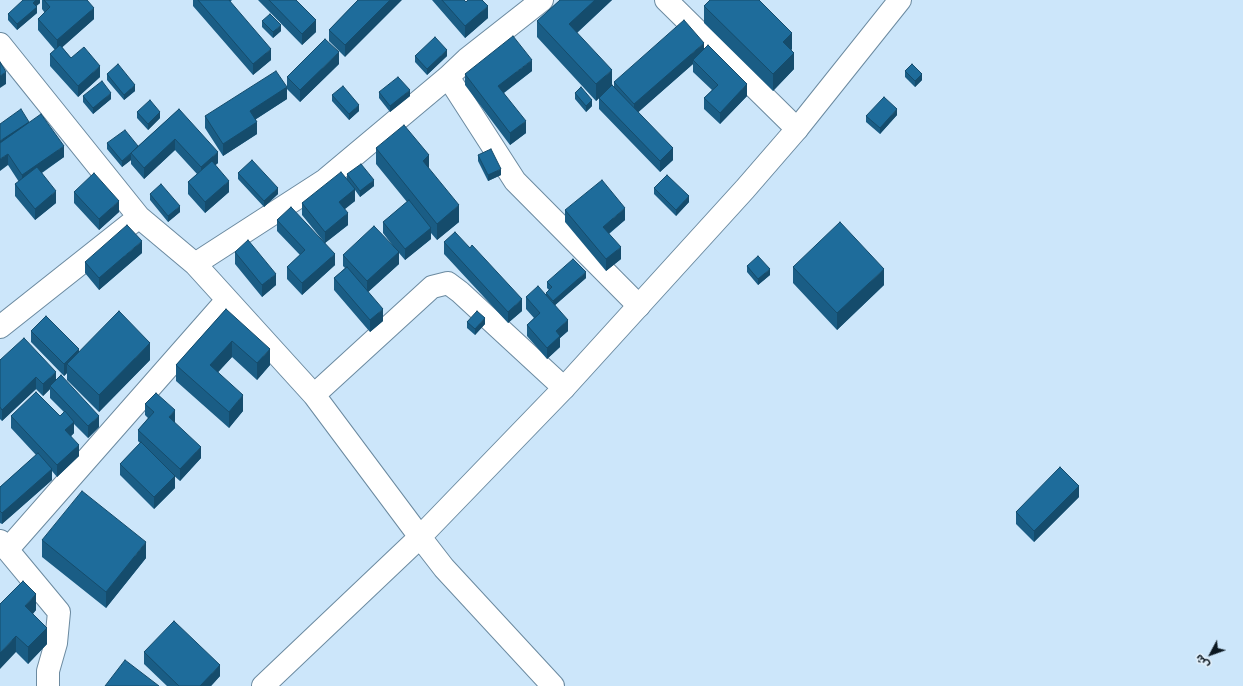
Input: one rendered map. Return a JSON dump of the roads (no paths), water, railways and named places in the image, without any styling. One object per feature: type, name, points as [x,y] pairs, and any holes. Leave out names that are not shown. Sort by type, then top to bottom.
[{"type":"street","points":[[195,264],[325,180],[448,77],[467,59],[542,0]]},
{"type":"street","points":[[666,0],[797,129]]},
{"type":"street","points":[[263,686],[420,537],[564,388],[745,189],[797,129],[900,0]]},
{"type":"street","points":[[0,44],[139,217],[195,264],[314,394],[444,568],[553,686]]},
{"type":"street","points":[[448,77],[514,181],[639,306]]},
{"type":"street","points":[[0,327],[139,217]]},
{"type":"street","points":[[314,394],[432,287],[448,283],[460,292],[564,388]]},
{"type":"street","points":[[48,686],[48,671],[56,643],[59,612],[4,545],[227,300]]}]
